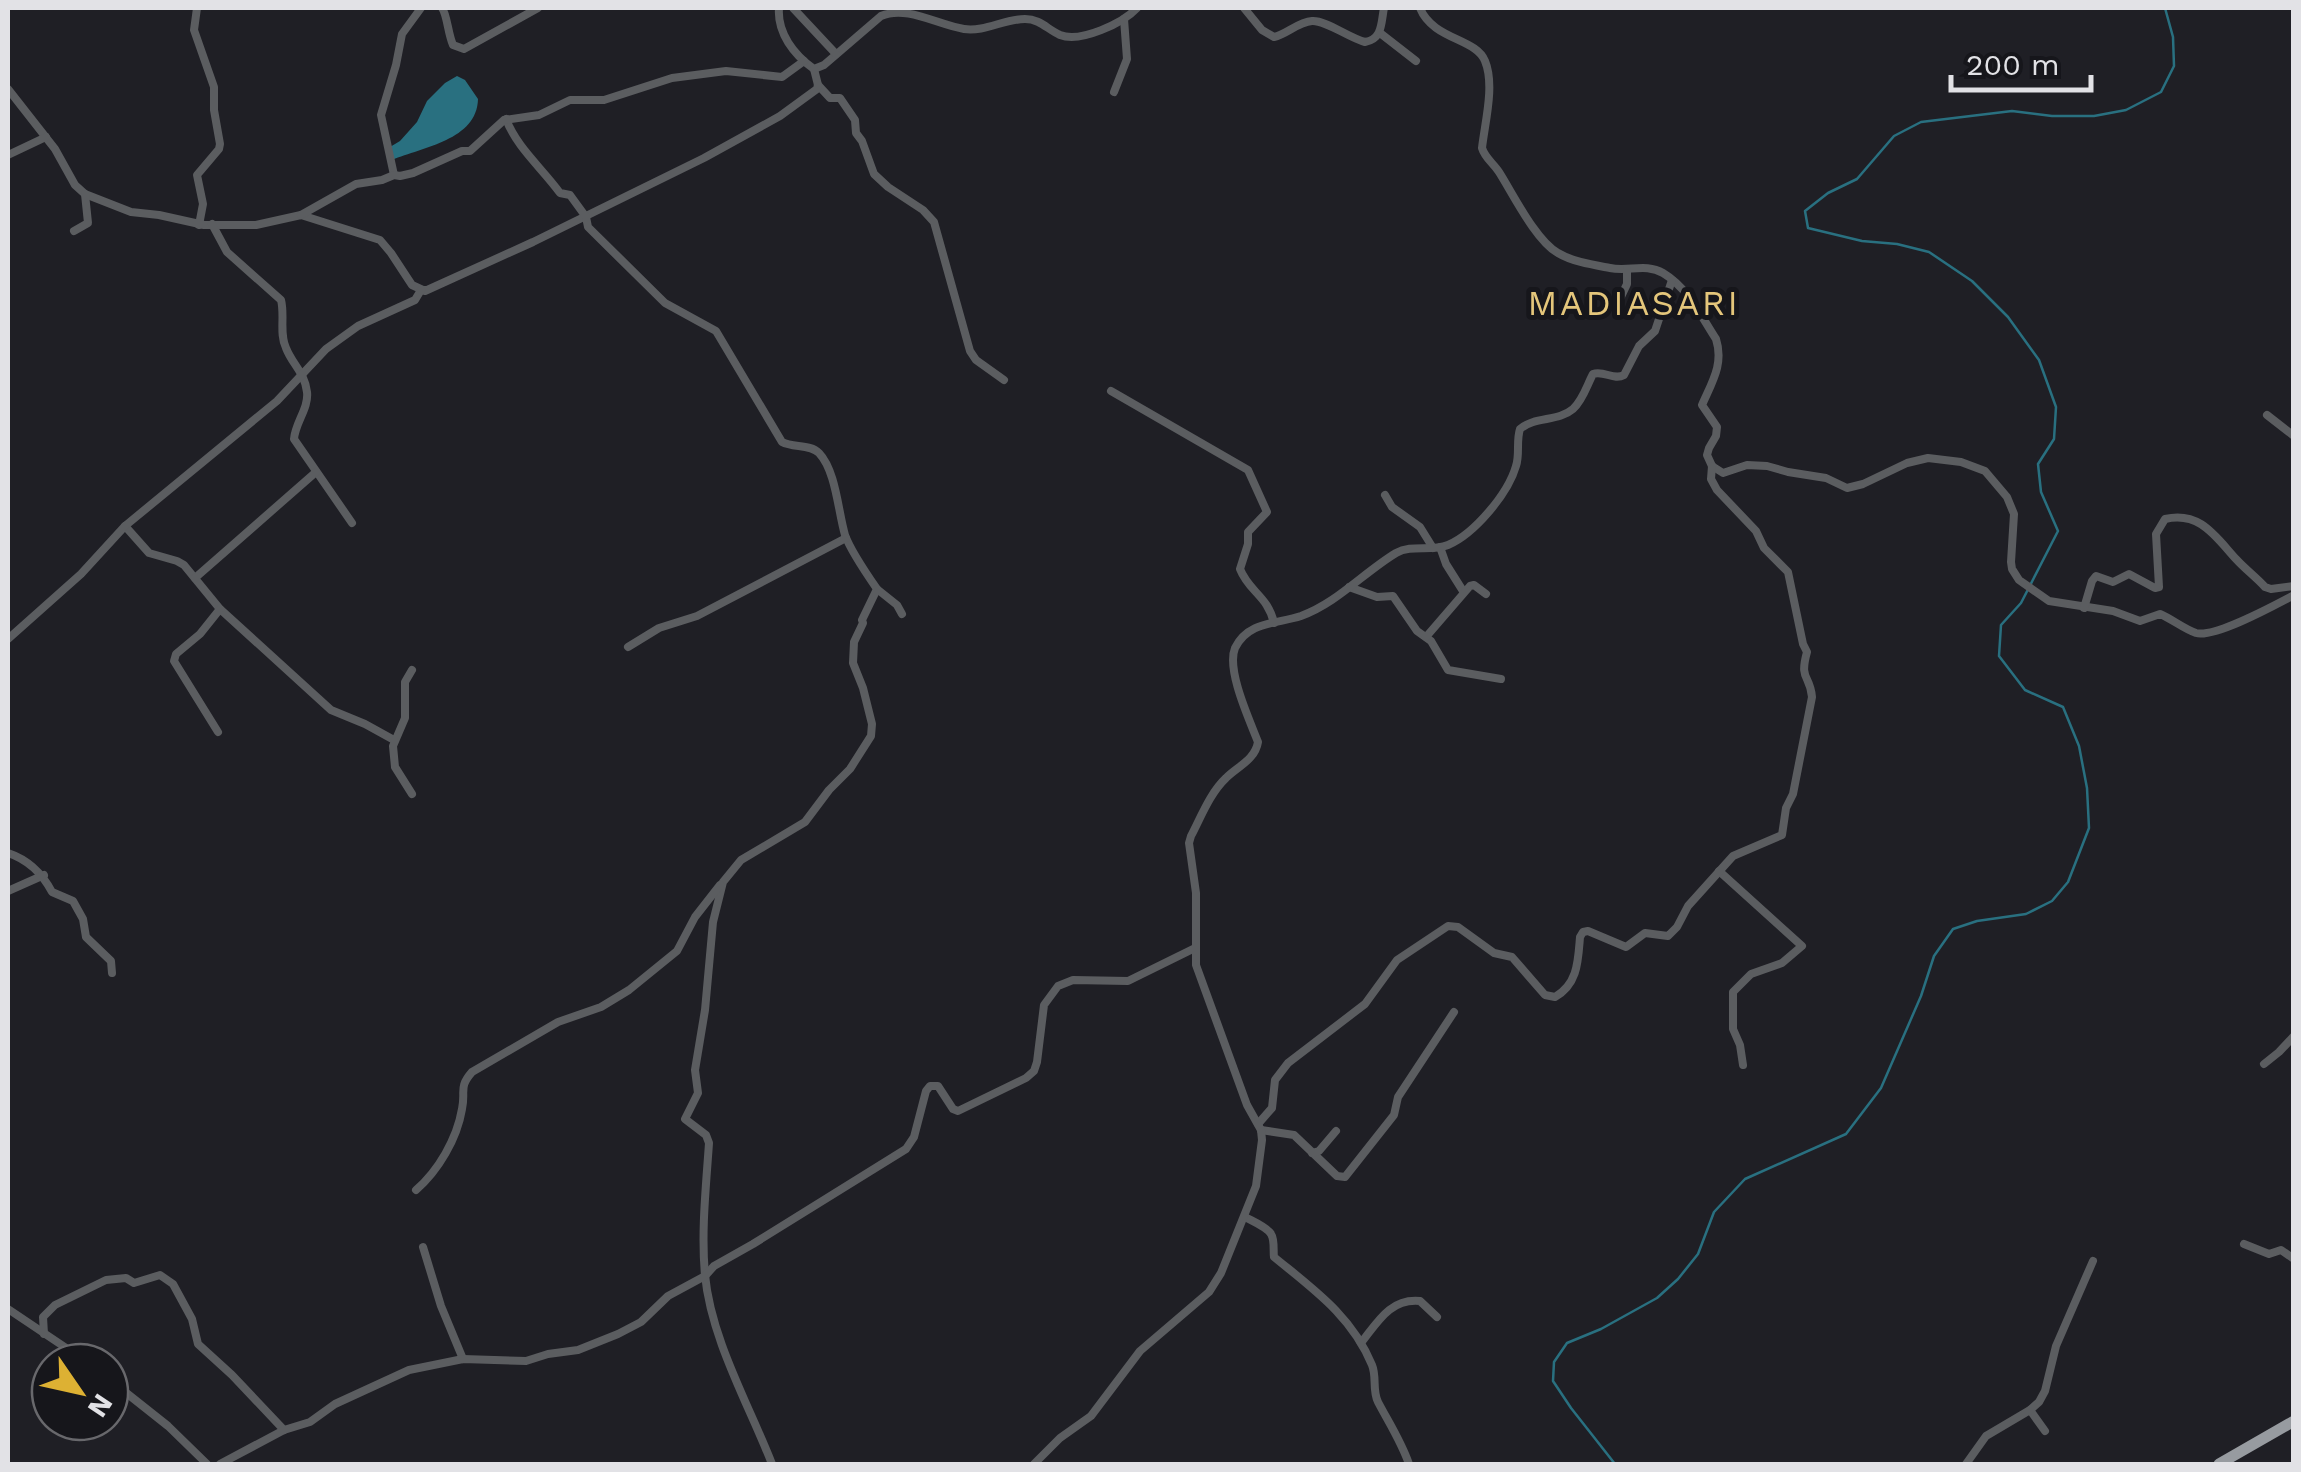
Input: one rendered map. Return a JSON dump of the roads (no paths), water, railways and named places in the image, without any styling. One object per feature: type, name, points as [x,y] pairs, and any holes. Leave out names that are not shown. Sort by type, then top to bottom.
[{"type":"main road","points":[[2219,1464],[2294,1421]]},
{"type":"street","points":[[196,8],[195,32],[214,87],[220,144],[196,176],[203,206],[200,225]]},
{"type":"street","points":[[394,174],[381,115],[403,31],[420,8]]},
{"type":"street","points":[[442,8],[453,45],[464,49],[538,8]]},
{"type":"street","points":[[778,8],[782,34],[814,70],[818,85],[830,98],[840,98],[855,120],[856,134],[874,174],[934,222],[970,351],[1004,380]]},
{"type":"street","points":[[793,8],[836,54]]},
{"type":"street","points":[[814,70],[889,10],[966,30],[1034,20],[1064,36],[1114,26],[1138,8]]},
{"type":"street","points":[[1244,8],[1262,30],[1274,37],[1316,21],[1365,42],[1380,33],[1384,8]]},
{"type":"street","points":[[1260,1127],[1272,1108],[1275,1080],[1288,1063],[1365,1004],[1397,960],[1448,926],[1458,927],[1494,953],[1512,957],[1546,995],[1555,997],[1576,973],[1583,932],[1626,947],[1645,933],[1670,935],[1688,906],[1734,856],[1783,833],[1812,694],[1803,674],[1807,652],[1802,644],[1788,572],[1764,548],[1756,530],[1711,479],[1708,456],[1717,427],[1702,405],[1719,366],[1719,345],[1685,292],[1654,269],[1616,269],[1566,257],[1548,246],[1498,170],[1483,154],[1489,102],[1484,56],[1440,31],[1426,20],[1420,8]]},
{"type":"street","points":[[1114,92],[1127,58],[1124,19]]},
{"type":"street","points":[[1380,33],[1416,62]]},
{"type":"street","points":[[8,88],[84,194],[130,212],[200,225],[256,224],[302,215],[356,184],[394,174],[413,174],[470,150],[506,120],[539,115],[570,100],[615,98],[672,78],[726,70],[782,77],[804,61]]},
{"type":"street","points":[[302,215],[380,240],[412,285],[429,290],[680,170],[791,108],[818,85]]},
{"type":"street","points":[[506,120],[516,142],[561,194],[570,194],[585,215],[588,227],[665,303],[716,331],[782,442],[814,449],[820,455],[832,480],[846,538],[877,588],[902,614]]},
{"type":"street","points":[[8,155],[46,138]]},
{"type":"street","points":[[74,231],[88,224],[84,194]]},
{"type":"street","points":[[212,224],[227,252],[280,300],[285,346],[302,372],[308,396],[294,438],[352,523]]},
{"type":"street","points":[[1619,302],[1628,269]]},
{"type":"street","points":[[1034,1464],[1060,1438],[1091,1416],[1140,1351],[1209,1292],[1221,1274],[1256,1186],[1260,1127],[1246,1105],[1196,966],[1196,893],[1190,838],[1218,786],[1253,756],[1258,745],[1235,674],[1234,652],[1252,628],[1307,614],[1404,549],[1450,544],[1486,514],[1510,482],[1518,462],[1520,429],[1532,421],[1569,412],[1596,372],[1624,375],[1639,346],[1656,330],[1672,280]]},
{"type":"street","points":[[8,639],[81,574],[125,526],[274,405],[316,357],[350,331],[412,302],[421,290]]},
{"type":"street","points":[[1111,391],[1250,472],[1266,512],[1248,532],[1240,569],[1270,607],[1274,622]]},
{"type":"street","points":[[2267,415],[2294,436]]},
{"type":"street","points":[[1712,466],[1723,473],[1747,465],[1768,466],[1826,478],[1847,488],[1928,458],[1976,466],[1992,477],[2011,505],[2011,562],[2015,575],[2054,602],[2114,611],[2140,621],[2160,614],[2203,634],[2294,595]]},
{"type":"street","points":[[195,578],[316,472]]},
{"type":"street","points":[[1385,495],[1392,507],[1420,527],[1464,591]]},
{"type":"street","points":[[2084,608],[2096,576],[2112,582],[2128,574],[2159,587],[2156,534],[2165,519],[2180,516],[2195,521],[2224,542],[2265,587],[2294,586]]},
{"type":"street","points":[[125,526],[149,553],[181,562],[220,609],[331,710],[394,740]]},
{"type":"street","points":[[628,647],[659,628],[697,616],[846,538]]},
{"type":"street","points":[[1426,637],[1464,591],[1474,585],[1486,594]]},
{"type":"street","points":[[416,1190],[428,1179],[448,1146],[463,1108],[462,1086],[472,1072],[560,1020],[601,1007],[677,951],[695,917],[741,860],[805,822],[828,790],[852,767],[868,742],[872,727],[854,663],[854,642],[864,610],[877,588]]},
{"type":"street","points":[[1349,588],[1377,598],[1393,596],[1416,631],[1432,641],[1448,670],[1501,679]]},
{"type":"street","points":[[218,732],[174,657],[220,609]]},
{"type":"street","points":[[412,670],[404,684],[404,718],[394,740],[395,766],[412,794]]},
{"type":"street","points":[[8,852],[44,875],[52,892],[70,898],[83,919],[86,937],[112,961],[112,974]]},
{"type":"street","points":[[1719,871],[1802,946],[1780,964],[1751,974],[1732,994],[1733,1029],[1743,1065]]},
{"type":"street","points":[[8,892],[44,875]]},
{"type":"street","points":[[722,882],[696,1070],[698,1094],[685,1119],[706,1135],[709,1143],[705,1276],[720,1340],[772,1464]]},
{"type":"street","points":[[220,1464],[409,1370],[463,1359],[526,1361],[598,1343],[634,1326],[668,1296],[705,1276],[714,1266],[906,1149],[914,1137],[930,1086],[938,1086],[958,1112],[1030,1075],[1037,1062],[1044,1005],[1058,986],[1073,980],[1128,982],[1195,948]]},
{"type":"street","points":[[1260,1127],[1292,1134],[1340,1178],[1348,1175],[1394,1115],[1398,1097],[1454,1012]]},
{"type":"street","points":[[2264,1064],[2294,1036]]},
{"type":"street","points":[[1312,1152],[1319,1151],[1336,1131]]},
{"type":"street","points":[[1245,1217],[1270,1233],[1274,1257],[1333,1305],[1361,1344],[1374,1372],[1379,1405],[1396,1430],[1408,1464]]},
{"type":"street","points":[[2244,1244],[2268,1254],[2281,1250],[2294,1258]]},
{"type":"street","points":[[423,1247],[463,1359]]},
{"type":"street","points":[[1966,1464],[1986,1436],[2030,1410],[2043,1396],[2056,1346],[2092,1261]]},
{"type":"street","points":[[44,1334],[43,1317],[49,1309],[101,1282],[126,1278],[134,1283],[160,1274],[165,1276],[174,1284],[192,1318],[196,1340],[202,1348],[284,1430]]},
{"type":"street","points":[[1361,1344],[1390,1308],[1401,1302],[1420,1301],[1437,1316]]},
{"type":"street","points":[[8,1309],[56,1342]]},
{"type":"street","points":[[130,1396],[207,1464]]},
{"type":"street","points":[[2030,1410],[2045,1432]]},
{"type":"water","points":[[457,76],[465,80],[478,99],[468,124],[446,140],[392,160],[390,147],[417,122],[427,101]]},
{"type":"waterway","points":[[1615,1464],[1553,1381],[1554,1362],[1567,1343],[1657,1298],[1678,1279],[1698,1254],[1714,1212],[1745,1179],[1846,1134],[1881,1088],[1934,956],[1953,929],[1977,921],[2026,914],[2052,901],[2068,882],[2089,828],[2079,746],[2063,707],[2025,690],[1999,656],[2001,625],[2021,603],[2058,531],[2041,492],[2038,464],[2054,439],[2056,407],[2039,360],[2008,317],[1972,281],[1929,252],[1808,228],[1805,211],[1828,193],[1857,179],[1894,136],[1921,122],[2012,111],[2094,116],[2126,110],[2161,92],[2174,66],[2173,37],[2165,8]]},
{"type":"district","name":"MADIASARI","points":[[1634,303]]}]
